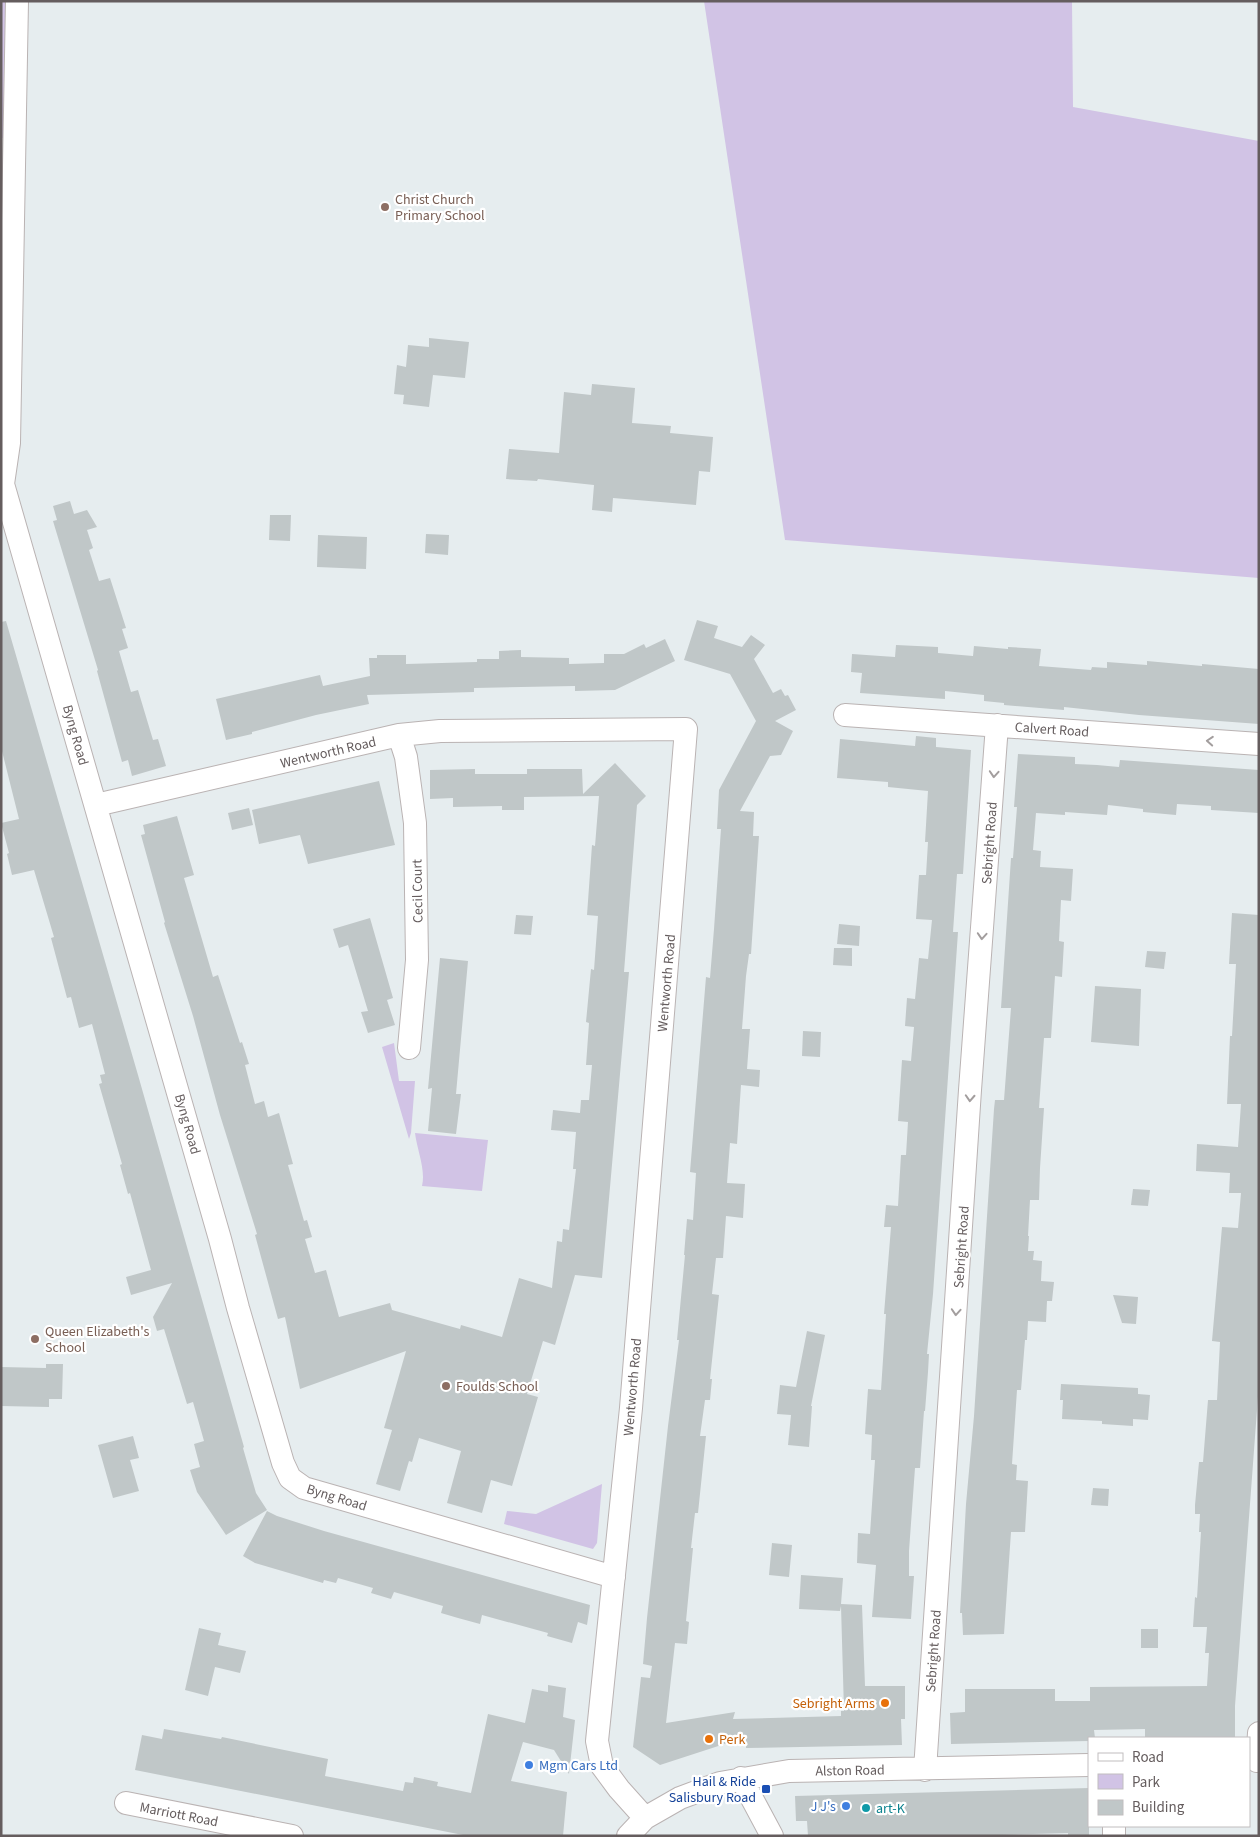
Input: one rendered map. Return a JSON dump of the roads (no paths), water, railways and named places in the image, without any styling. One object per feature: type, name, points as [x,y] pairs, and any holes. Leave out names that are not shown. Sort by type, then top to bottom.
[{"type":"street","name":"Byng Road","points":[[17,1],[8,443],[4,484],[283,1463],[290,1478],[304,1488],[614,1577]]},
{"type":"street","name":"Calvert Road","points":[[845,715],[1259,744]]},
{"type":"street","name":"Sebright Road","points":[[925,1770],[970,1090],[997,725]]},
{"type":"street","name":"Wentworth Road","points":[[96,805],[399,735],[440,731],[686,730],[632,1400],[597,1741],[602,1766],[619,1789],[645,1818]]},
{"type":"street","name":"Cecil Court","points":[[399,735],[406,757],[415,823],[417,960],[408,1048]]},
{"type":"street","points":[[1255,1761],[1259,1733]]},
{"type":"street","name":"Alston Road","points":[[628,1836],[645,1818],[680,1798],[720,1783],[741,1778],[789,1771],[925,1770],[1088,1765]]},
{"type":"street","points":[[741,1778],[772,1836]]},
{"type":"street","name":"Marriott Road","points":[[126,1803],[290,1836]]},
{"type":"place","name":"Christ Church Primary School","points":[[385,207]]},
{"type":"place","name":"Queen Elizabeth's School","points":[[35,1339]]},
{"type":"place","name":"Foulds School","points":[[446,1386]]},
{"type":"place","name":"Sebright Arms","points":[[885,1703]]},
{"type":"place","name":"Perk","points":[[709,1739]]},
{"type":"place","name":"Mgm Cars Ltd","points":[[529,1765]]},
{"type":"place","name":"Hail & Ride Salisbury Road","points":[[766,1789]]},
{"type":"place","name":"J J's","points":[[846,1806]]},
{"type":"place","name":"art-K","points":[[866,1808]]}]
